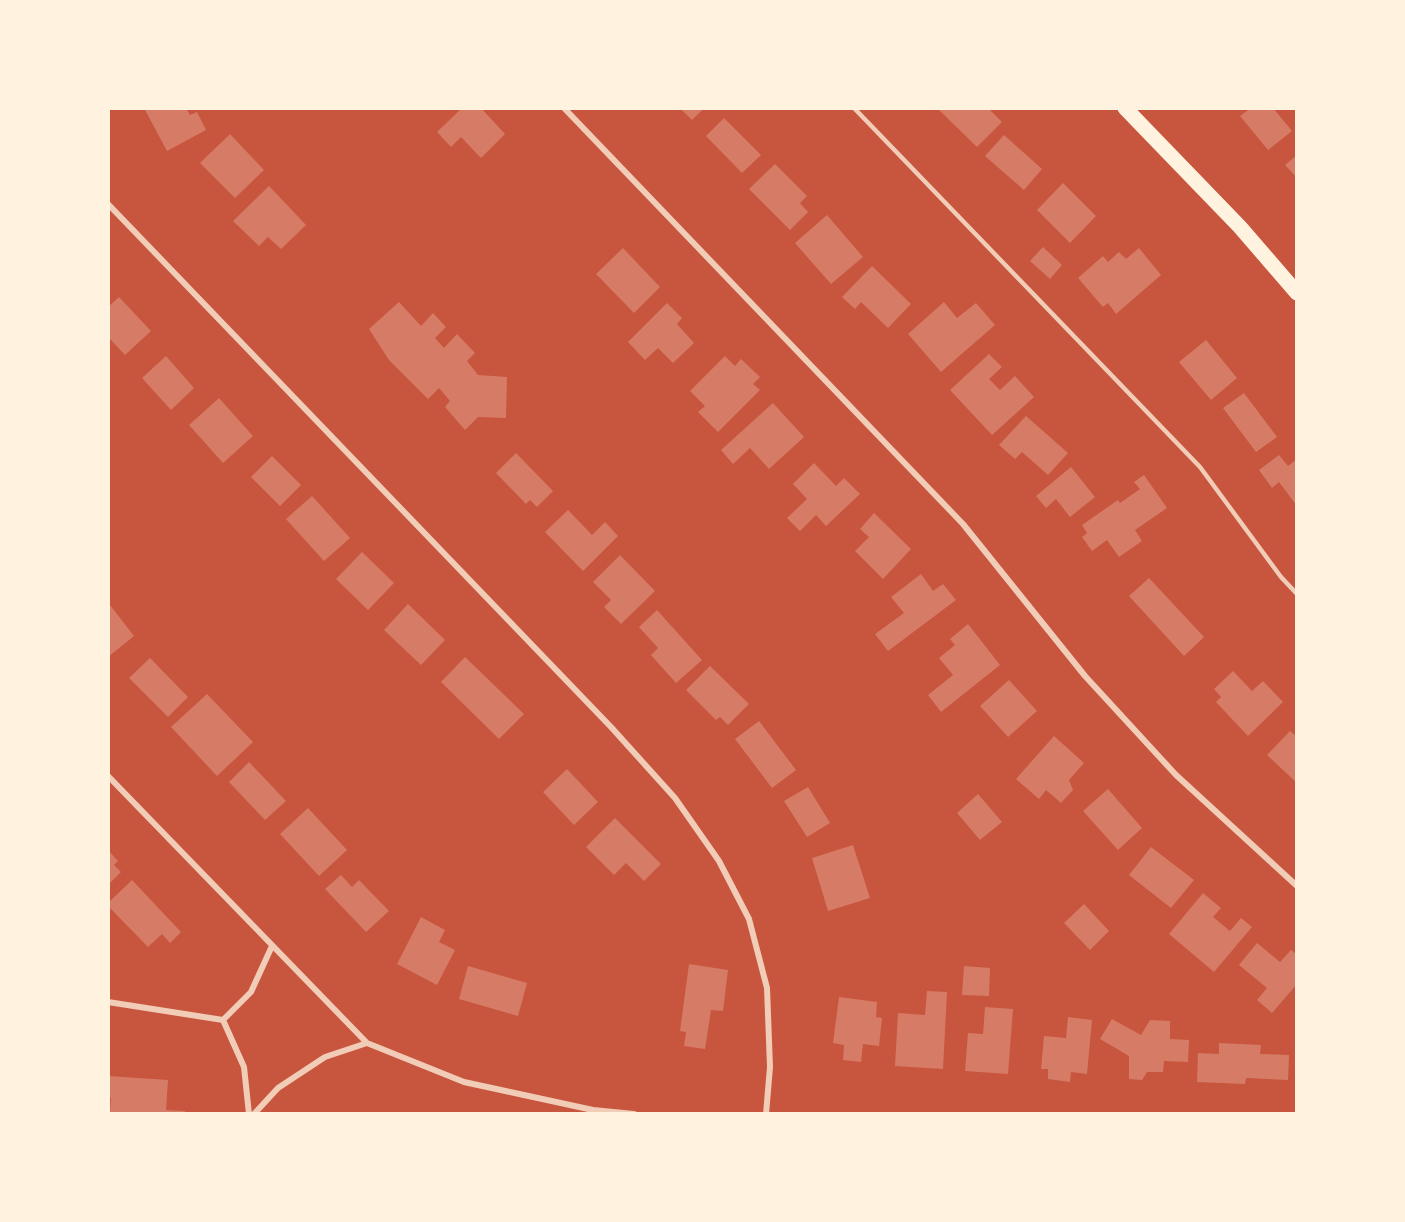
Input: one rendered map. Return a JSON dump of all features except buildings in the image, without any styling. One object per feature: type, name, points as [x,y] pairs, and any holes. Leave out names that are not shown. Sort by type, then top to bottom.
[{"type":"main road","points":[[1125,108],[1240,228],[1297,292]]},
{"type":"street","points":[[564,108],[963,524],[1085,676],[1176,775],[1297,886]]},
{"type":"street","points":[[108,204],[602,718],[675,798],[720,861],[749,919],[767,988],[770,1066],[766,1114]]},
{"type":"street","points":[[108,776],[367,1043],[465,1082],[593,1110],[634,1114]]},
{"type":"street","points":[[223,1020],[251,992],[272,946]]},
{"type":"street","points":[[108,1002],[223,1020]]},
{"type":"street","points":[[223,1020],[244,1067],[249,1114]]},
{"type":"street","points":[[254,1114],[278,1088],[325,1057],[367,1043]]},
{"type":"lane","points":[[854,108],[1200,467],[1281,577],[1297,594]]}]
